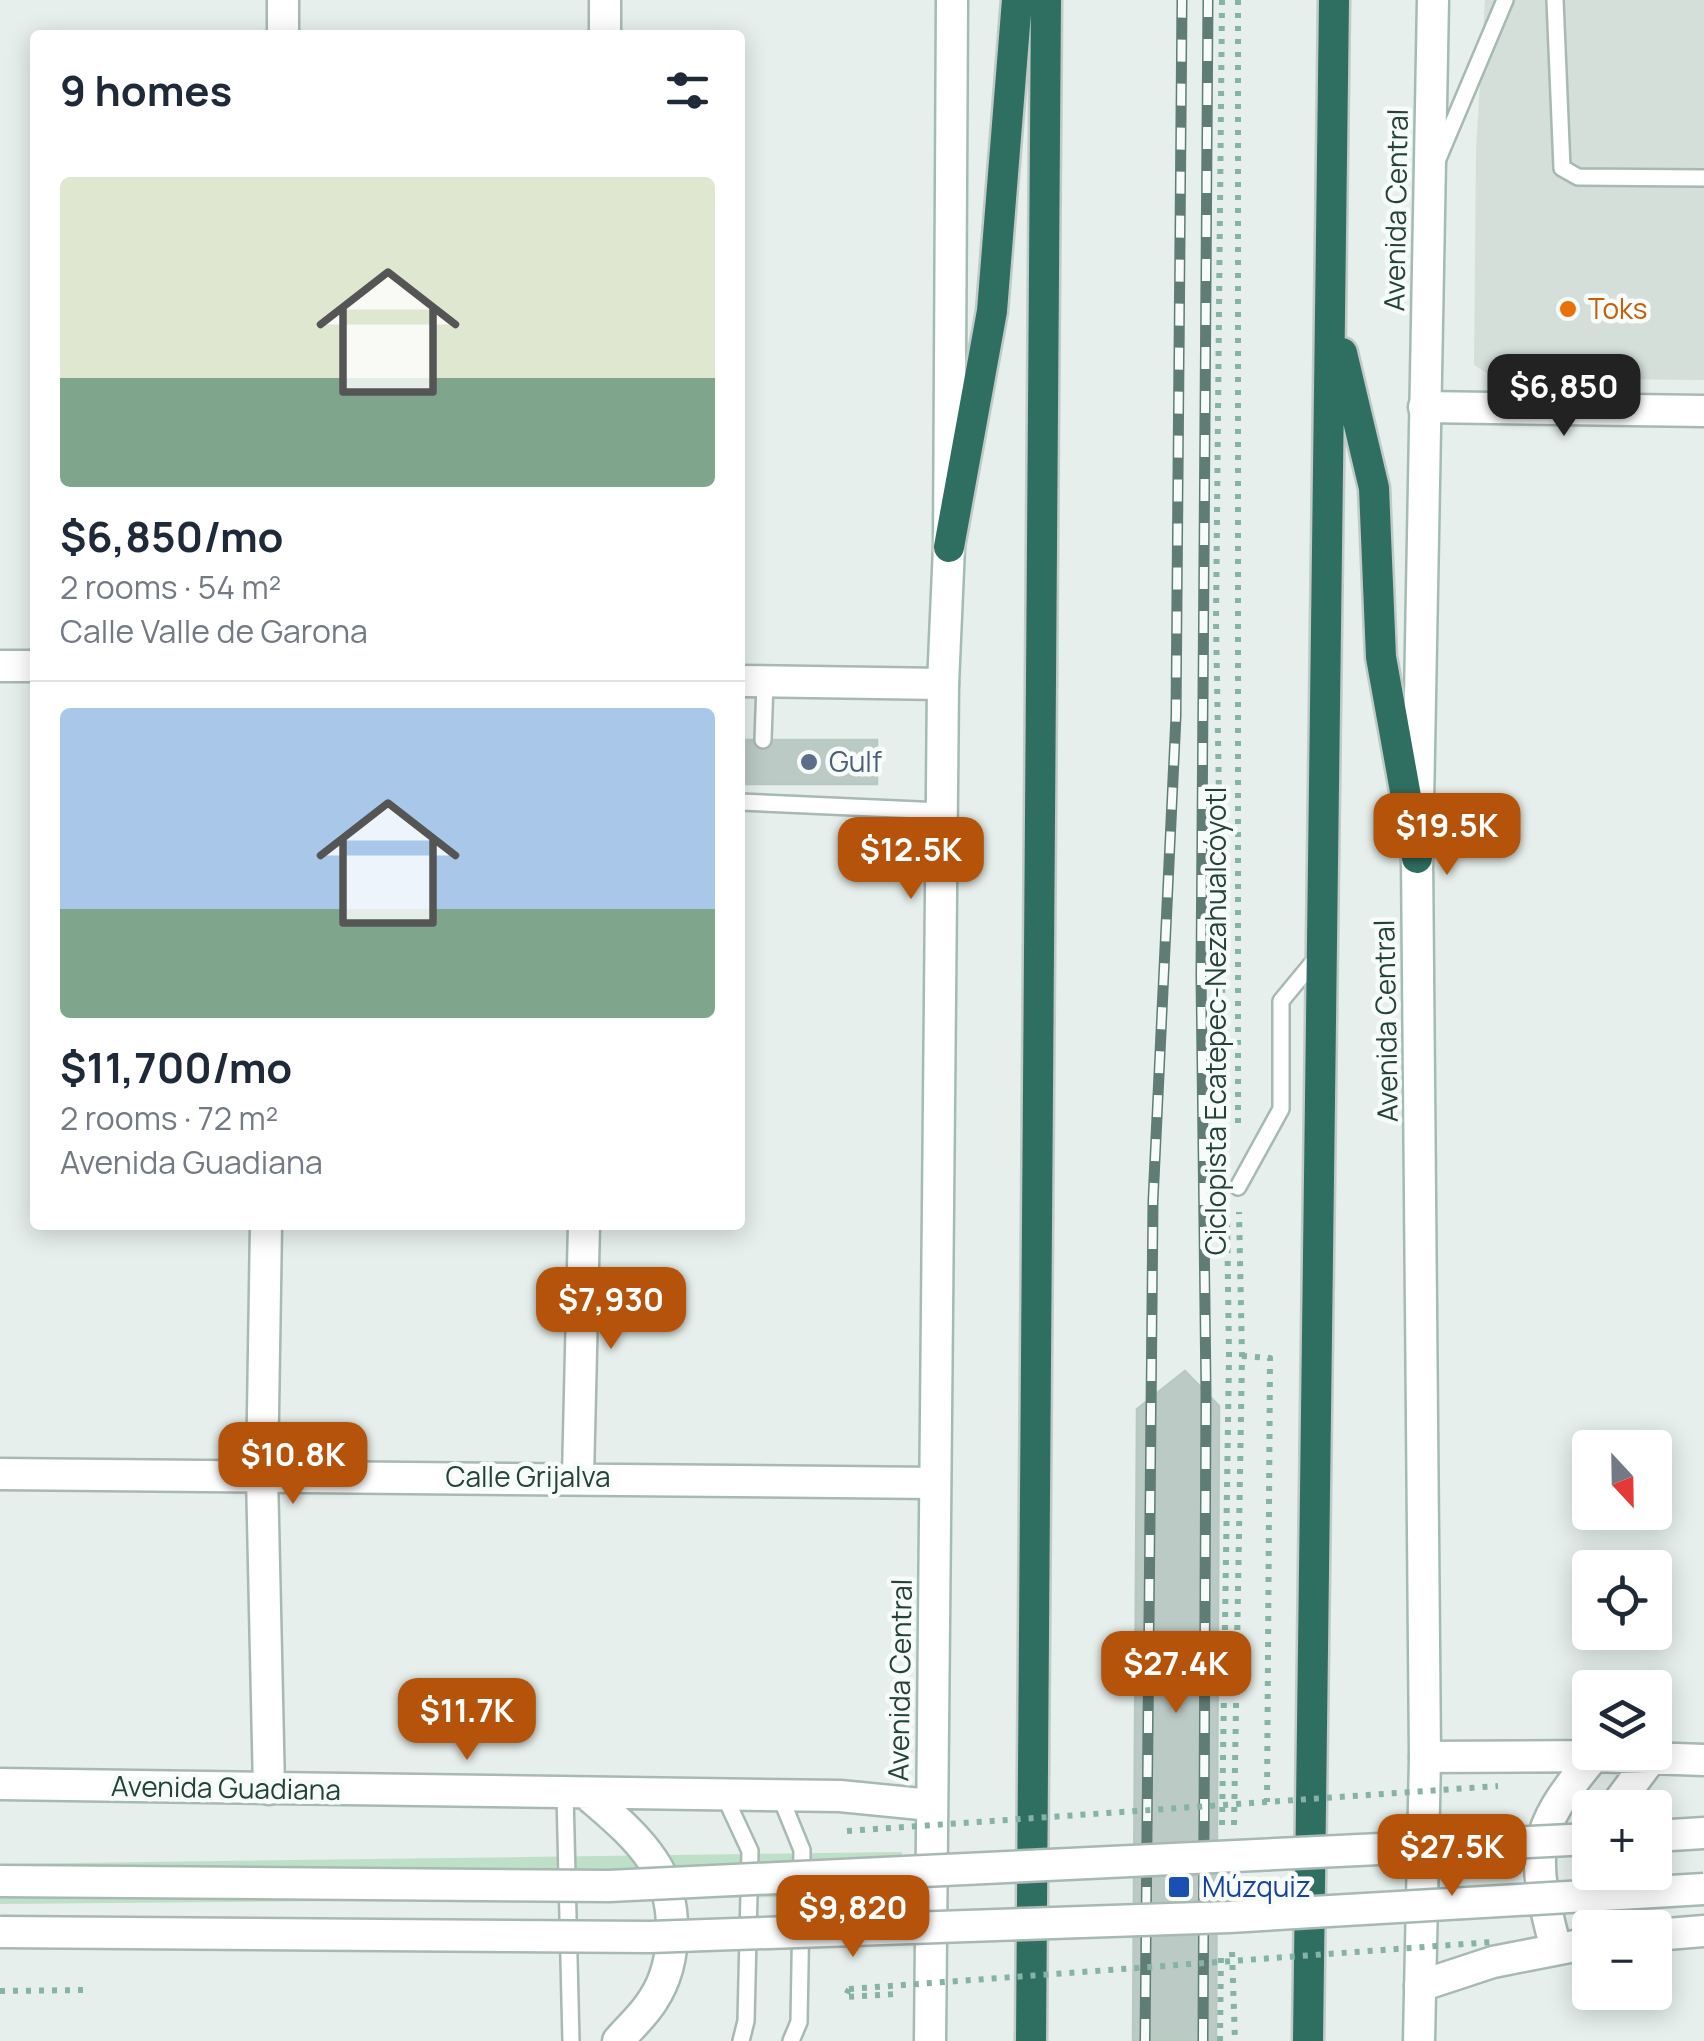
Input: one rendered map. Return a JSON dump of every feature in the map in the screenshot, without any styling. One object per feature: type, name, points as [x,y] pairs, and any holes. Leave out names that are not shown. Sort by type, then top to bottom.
[{"type":"highway","points":[[949,547],[992,310],[1016,0]]},
{"type":"highway","points":[[1031,2041],[1046,0]]},
{"type":"highway","points":[[1308,2041],[1334,0]]},
{"type":"highway","points":[[1332,310],[1374,488],[1380,657],[1416,858]]},
{"type":"street","points":[[283,0],[283,30]]},
{"type":"street","points":[[605,0],[605,30]]},
{"type":"street","name":"Avenida Central","points":[[930,2041],[952,0]]},
{"type":"street","name":"Avenida Central","points":[[1419,2041],[1424,1757],[1416,858],[1433,0]]},
{"type":"street","points":[[1424,408],[1704,412]]},
{"type":"street","points":[[0,666],[30,666]]},
{"type":"street","points":[[752,682],[942,684]]},
{"type":"street","points":[[266,1230],[262,1476],[269,1789]]},
{"type":"street","points":[[578,1477],[584,1230]]},
{"type":"street","name":"Calle Grijalva","points":[[0,1474],[935,1483]]},
{"type":"street","points":[[1424,1757],[1572,1756]]},
{"type":"street","points":[[1672,1759],[1704,1760]]},
{"type":"street","points":[[1556,1948],[1538,1858],[1560,1797],[1582,1770]]},
{"type":"street","points":[[1628,1790],[1643,1770]]},
{"type":"street","name":"Avenida Guadiana","points":[[0,1784],[840,1796],[931,1805]]},
{"type":"street","points":[[576,1795],[624,1826],[655,1863],[671,1908],[671,1956],[654,2000],[618,2041]]},
{"type":"street","points":[[1672,1835],[1704,1833]]},
{"type":"street","points":[[0,1881],[610,1886],[1572,1841]]},
{"type":"street","points":[[0,1932],[650,1937],[1229,1916],[1704,1888]]},
{"type":"street","points":[[1672,1933],[1704,1930]]},
{"type":"street","points":[[1420,1986],[1493,1962],[1572,1946]]},
{"type":"lane","points":[[1430,178],[1505,0]]},
{"type":"lane","points":[[1555,0],[1562,168],[1578,177],[1704,178]]},
{"type":"lane","points":[[752,682],[763,740]]},
{"type":"lane","points":[[762,784],[762,804]]},
{"type":"lane","points":[[745,802],[942,811]]},
{"type":"lane","points":[[1238,1187],[1281,1109],[1282,1001],[1320,954]]},
{"type":"lane","points":[[571,2041],[576,1795]]},
{"type":"lane","points":[[724,1795],[750,1851],[746,2020],[741,2041]]},
{"type":"lane","points":[[780,1796],[802,1850],[799,2022],[791,2041]]},
{"type":"path","points":[[1222,0],[1216,622],[1226,1162]]},
{"type":"path","name":"Ciclopista Ecatepec-Nezahualcóyotl","points":[[1238,0],[1238,1128]]},
{"type":"path","name":"Ciclopista Ecatepec-Nezahualcóyotl","points":[[1234,1835],[1242,1356],[1238,1187]]},
{"type":"path","points":[[1222,1835],[1229,1356],[1226,1201]]},
{"type":"path","points":[[1242,1356],[1270,1358],[1267,1802]]},
{"type":"path","points":[[847,1831],[1498,1786]]},
{"type":"path","points":[[1232,1935],[1235,2041]]},
{"type":"path","points":[[930,1991],[845,1998],[849,1989],[1492,1942]]},
{"type":"path","points":[[1220,2041],[1221,1950]]},
{"type":"path","points":[[0,1991],[88,1990]]},
{"type":"shaded area","points":[[1485,0],[1704,0],[1704,380],[1495,378],[1474,365],[1476,150]]},
{"type":"green space","points":[[902,1852],[901,1896],[0,1904],[0,1864]]},
{"type":"building","name":"Gulf","points":[[745,740],[877,740],[877,784],[745,784]]},
{"type":"building","points":[[1185,1371],[1219,1406],[1216,2041],[1133,2041],[1137,1409]]},
{"type":"railway","points":[[1145,2041],[1153,1201],[1176,716],[1182,0]]},
{"type":"railway","points":[[1203,2041],[1206,1392],[1201,975],[1208,0]]},
{"type":"place","name":"Toks","points":[[1568,309]]},
{"type":"place","name":"Gulf","points":[[809,762]]},
{"type":"place","name":"Múzquiz","points":[[1179,1887]]}]
